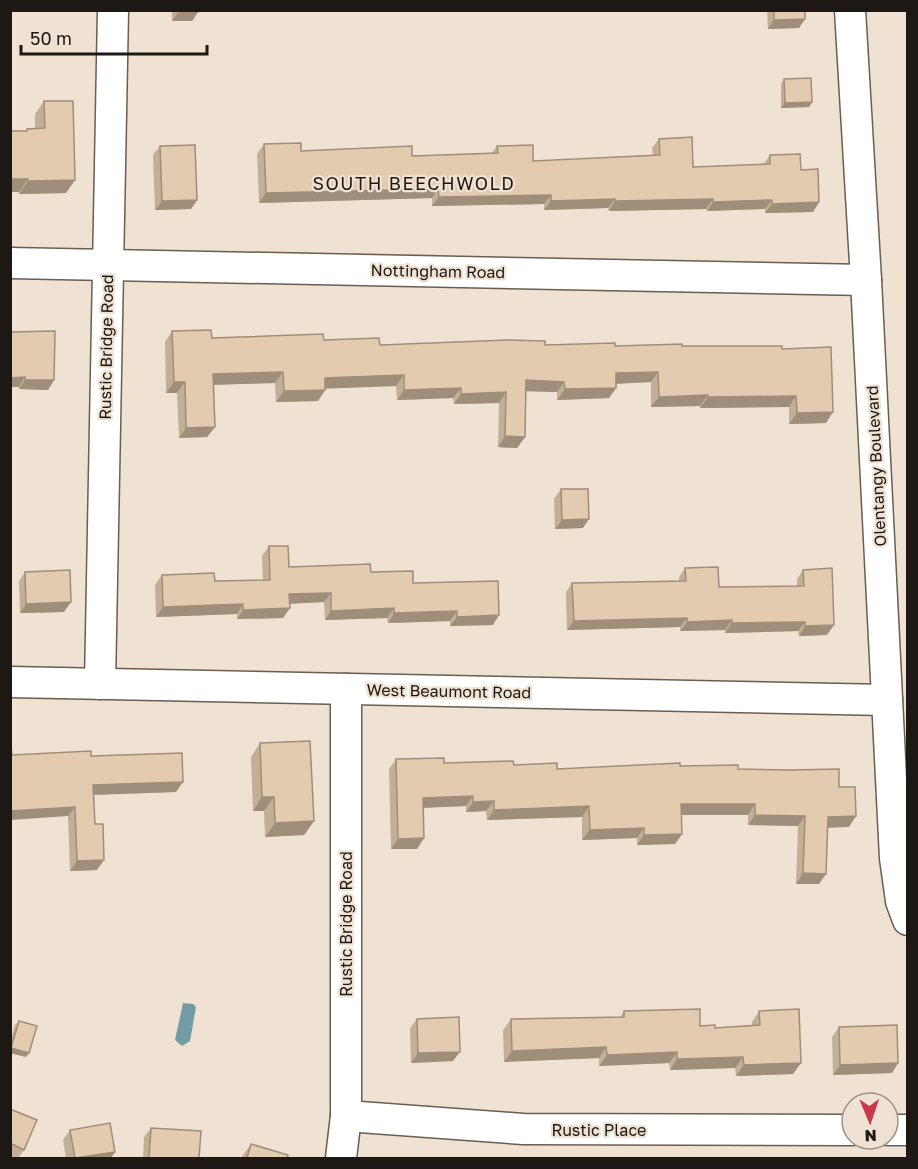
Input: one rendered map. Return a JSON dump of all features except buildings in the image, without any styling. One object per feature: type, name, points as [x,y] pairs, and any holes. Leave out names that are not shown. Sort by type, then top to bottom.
[{"type":"street","name":"Rustic Bridge Road","points":[[100,684],[113,10]]},
{"type":"street","name":"Olentangy Boulevard","points":[[850,10],[867,280],[895,858],[901,901],[908,920]]},
{"type":"street","name":"Nottingham Road","points":[[10,263],[867,280]]},
{"type":"street","name":"West Beaumont Road","points":[[10,682],[888,700]]},
{"type":"street","name":"Rustic Bridge Road","points":[[341,1158],[346,1116],[346,689]]},
{"type":"street","name":"Rustic Place","points":[[346,1116],[523,1130],[840,1130]]},
{"type":"water","points":[[183,1003],[193,1004],[196,1007],[190,1041],[182,1046],[175,1040]]},
{"type":"district","name":"SOUTH BEECHWOLD","points":[[414,183]]}]
